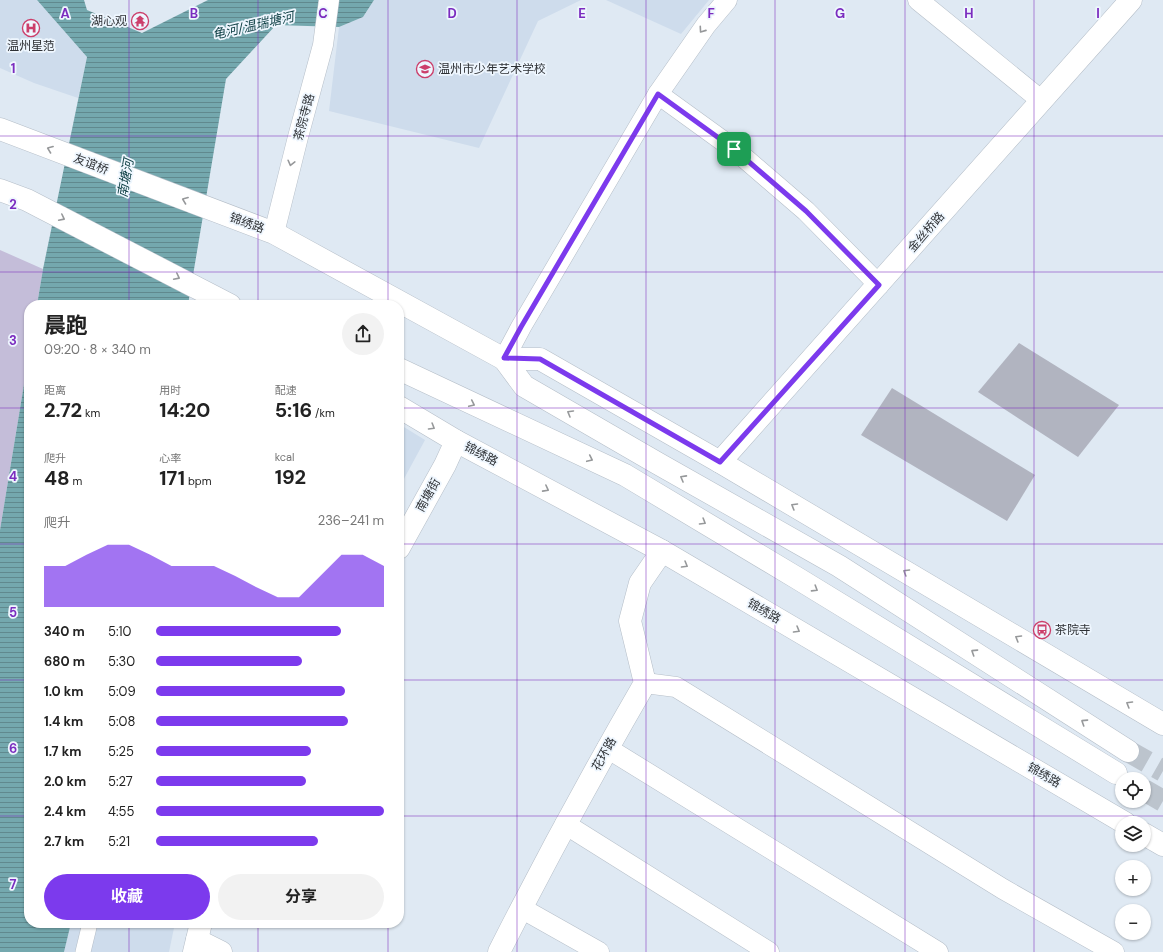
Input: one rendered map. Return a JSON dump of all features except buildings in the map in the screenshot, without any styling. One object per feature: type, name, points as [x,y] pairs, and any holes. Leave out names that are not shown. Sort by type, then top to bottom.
[{"type":"main road","name":"金丝桥路","points":[[720,462],[1131,0]]},
{"type":"main road","name":"友谊桥","points":[[0,129],[28,141],[222,213]]},
{"type":"main road","points":[[0,190],[27,200],[220,300]]},
{"type":"main road","name":"锦绣路","points":[[222,213],[274,233],[397,300]]},
{"type":"main road","name":"锦绣路","points":[[404,304],[504,358],[524,386],[839,566],[1128,751]]},
{"type":"main road","name":"锦绣路","points":[[504,358],[540,359],[1161,719]]},
{"type":"main road","points":[[404,371],[625,475],[1115,772]]},
{"type":"main road","name":"锦绣路","points":[[404,410],[456,441],[662,551],[1115,817]]},
{"type":"main road","name":"南塘街","points":[[404,539],[456,441]]},
{"type":"main road","points":[[645,683],[630,621],[640,583],[662,551]]},
{"type":"main road","name":"花环路","points":[[499,952],[565,824],[645,683]]},
{"type":"main road","points":[[1151,838],[1163,845]]},
{"type":"main road","points":[[197,938],[221,952]]},
{"type":"street","name":"茶院寺路","points":[[274,233],[323,44],[328,0]]},
{"type":"street","points":[[504,358],[658,94],[706,25],[727,0]]},
{"type":"street","points":[[918,0],[1042,101]]},
{"type":"street","points":[[658,94],[734,149],[806,211],[879,285]]},
{"type":"street","points":[[645,683],[676,687],[1003,889],[1114,952]]},
{"type":"street","points":[[607,748],[938,952]]},
{"type":"street","points":[[565,824],[769,952]]},
{"type":"street","points":[[521,908],[599,952]]},
{"type":"street","points":[[83,952],[89,928]]},
{"type":"shaded area","name":"温州星范","points":[[0,0],[37,0],[87,57],[78,98],[34,83],[0,68]]},
{"type":"shaded area","name":"温州市少年艺术学校","points":[[374,0],[581,0],[538,21],[479,148],[329,111],[339,27],[363,17]]},
{"type":"shaded area","points":[[606,0],[709,0],[681,34]]},
{"type":"shaded area","points":[[0,250],[43,269],[38,300],[24,300],[24,384],[0,530]]},
{"type":"shaded area","points":[[404,427],[425,440],[404,479]]},
{"type":"shaded area","points":[[70,928],[174,928],[169,952],[64,952]]},
{"type":"water","points":[[37,0],[84,0],[87,10],[142,33],[208,0],[374,0],[363,17],[339,27],[276,25],[226,79],[189,300],[38,300],[87,57]]},
{"type":"water","points":[[24,384],[24,928],[70,928],[64,952],[0,952],[0,530]]},
{"type":"tunnel","points":[[1128,751],[1163,771]]},
{"type":"tunnel","points":[[1151,794],[1163,801]]},
{"type":"place","name":"湖心观","points":[[140,21]]},
{"type":"place","name":"温州星范","points":[[31,28]]},
{"type":"place","name":"温州市少年艺术学校","points":[[425,69]]},
{"type":"place","name":"茶院寺","points":[[1042,630]]},
{"type":"route","points":[[658,94],[734,149],[806,211],[879,285],[720,462],[540,359],[504,358],[658,94]]},
{"type":"water label","name":"龟河/温瑞塘河","points":[[253,25]]},
{"type":"water label","name":"南塘河","points":[[125,178]]}]
